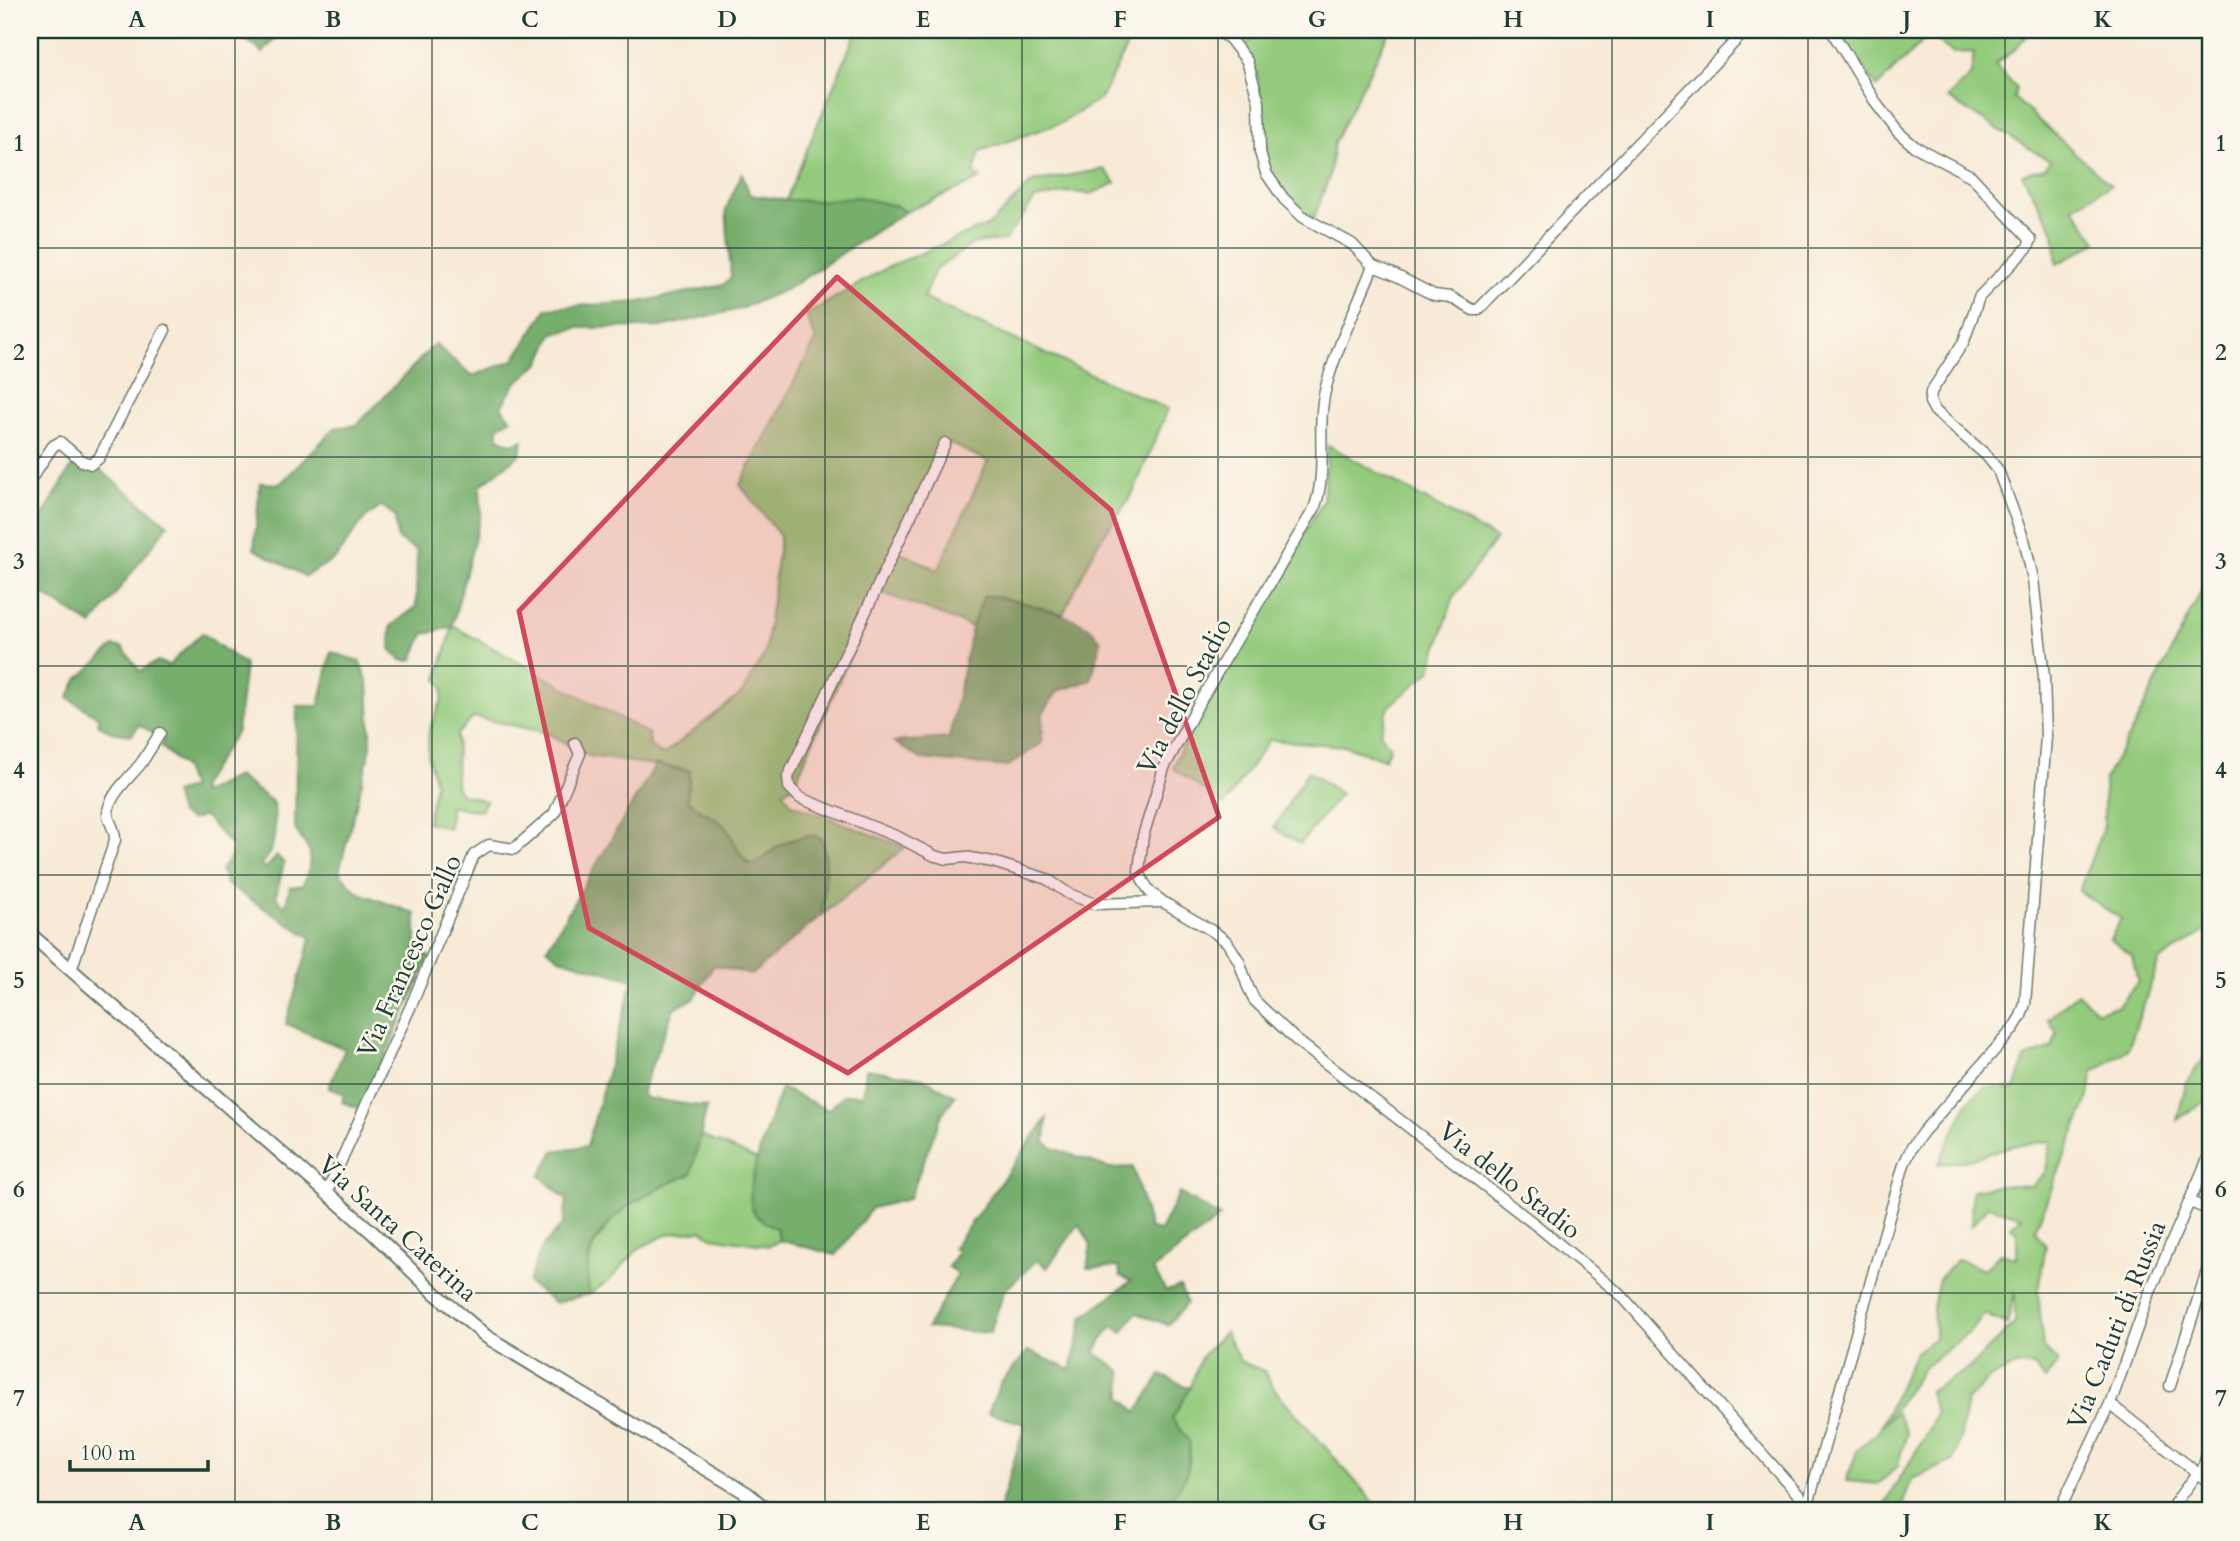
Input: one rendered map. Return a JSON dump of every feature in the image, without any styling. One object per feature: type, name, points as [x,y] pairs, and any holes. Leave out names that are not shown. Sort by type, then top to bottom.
[{"type":"street","points":[[1217,30],[1230,39],[1247,61],[1259,103],[1260,152],[1266,173],[1284,199],[1303,217],[1352,244],[1373,266],[1434,295],[1450,297],[1473,310],[1478,310],[1746,30]]},
{"type":"street","points":[[1810,1508],[1904,1164],[1923,1132],[2021,1016],[2027,986],[2046,737],[2044,677],[2033,579],[2025,543],[1998,470],[1986,455],[1935,411],[1930,402],[1931,392],[1939,377],[1964,341],[1979,298],[2028,247],[2031,240],[1971,176],[1914,146],[1898,132],[1878,106],[1831,30]]},
{"type":"street","name":"Via dello Stadio","points":[[1373,266],[1325,388],[1321,425],[1321,491],[1314,509],[1206,691],[1163,770],[1143,836],[1139,871],[1150,892],[1227,943],[1239,961],[1255,1001],[1296,1040],[1537,1226],[1620,1295],[1810,1508]]},
{"type":"street","points":[[30,480],[52,446],[60,442],[82,461],[91,464],[99,458],[165,330]]},
{"type":"street","points":[[945,443],[788,777],[789,787],[800,798],[816,806],[898,837],[935,856],[993,862],[1046,879],[1069,894],[1095,904],[1163,902]]},
{"type":"street","points":[[71,970],[115,840],[115,830],[108,810],[160,733]]},
{"type":"street","name":"Via Francesco Gallo","points":[[326,1194],[413,1001],[474,855],[489,845],[514,849],[554,814],[580,754],[575,743]]},
{"type":"street","name":"Via Santa Caterina","points":[[30,934],[373,1233],[435,1293],[486,1337],[748,1494],[768,1511]]},
{"type":"street","name":"Via Caduti di Russia","points":[[2059,1511],[2110,1404],[2150,1292],[2210,1154]]},
{"type":"street","points":[[2190,1202],[2210,1210]]},
{"type":"street","points":[[2170,1386],[2210,1264]]},
{"type":"street","points":[[2110,1404],[2210,1483]]},
{"type":"street","points":[[2169,1511],[2199,1474],[2210,1444]]},
{"type":"highlighted area","points":[[837,277],[1111,510],[1219,817],[848,1073],[589,928],[519,611]]},
{"type":"green space","points":[[234,30],[282,30],[263,53]]},
{"type":"green space","points":[[857,30],[1135,30],[1101,98],[1063,122],[980,151],[974,173],[981,179],[905,212],[896,206],[786,200]]},
{"type":"green space","points":[[1264,30],[1390,30],[1334,143],[1329,177],[1313,220],[1280,190],[1268,170],[1257,74],[1242,47]]},
{"type":"green space","points":[[1837,30],[2031,30],[2016,48],[1995,65],[2016,88],[2014,98],[2111,185],[2073,207],[2097,242],[2057,264],[2054,232],[2022,174],[2045,168],[2050,161],[1947,98],[1971,75],[1974,52],[1953,53],[1929,35],[1877,87]]},
{"type":"green space","points":[[1104,169],[1116,183],[1091,194],[1070,192],[1035,199],[1005,240],[974,243],[935,270],[923,298],[1168,409],[1133,493],[1097,545],[1063,614],[984,596],[972,627],[878,591],[794,785],[783,792],[792,804],[905,847],[822,915],[826,863],[823,843],[819,837],[787,842],[750,864],[724,826],[687,799],[690,770],[589,756],[547,733],[474,717],[457,734],[456,786],[461,794],[486,801],[481,811],[450,806],[449,828],[427,822],[435,783],[428,757],[429,730],[442,700],[443,687],[437,679],[453,626],[649,734],[650,746],[663,755],[742,693],[765,654],[780,536],[740,485],[816,340],[806,315],[888,267],[991,224],[1032,182]],"holes":[[[949,443],[988,461],[938,570],[897,551]]]},
{"type":"green space","points":[[742,173],[750,195],[817,201],[858,197],[896,206],[905,212],[789,288],[740,309],[661,327],[577,328],[553,334],[540,363],[515,384],[501,407],[511,419],[498,427],[498,438],[512,444],[523,440],[520,454],[480,486],[481,514],[452,627],[424,634],[412,661],[401,660],[390,649],[391,626],[416,607],[417,551],[397,539],[395,516],[382,506],[364,519],[335,559],[305,576],[254,549],[260,483],[280,484],[335,428],[357,425],[435,344],[472,376],[514,360],[547,308],[639,302],[723,285],[731,278],[726,209]]},
{"type":"green space","points":[[1328,445],[1496,539],[1454,596],[1430,671],[1389,707],[1380,733],[1390,748],[1384,759],[1345,746],[1269,740],[1224,805],[1173,768],[1191,724],[1323,501]]},
{"type":"green space","points":[[76,459],[89,471],[98,468],[168,525],[92,625],[30,586],[30,538]]},
{"type":"green space","points":[[2210,573],[2210,928],[2159,961],[2128,1049],[2093,1072],[2089,1096],[2035,1230],[2046,1246],[2038,1290],[2043,1347],[2058,1362],[2045,1380],[2033,1366],[2019,1365],[1991,1377],[1967,1400],[1961,1436],[1953,1461],[1912,1479],[1904,1500],[1904,1511],[1864,1511],[1884,1505],[1924,1437],[1936,1414],[1929,1392],[1968,1369],[2015,1323],[2015,1292],[2007,1324],[1984,1314],[1970,1332],[1925,1366],[1883,1425],[1896,1412],[1907,1433],[1897,1467],[1878,1484],[1846,1481],[1858,1449],[1878,1432],[1915,1353],[1935,1338],[1933,1308],[1939,1278],[1958,1259],[1984,1270],[2001,1253],[2017,1258],[2017,1232],[2010,1227],[2022,1217],[1988,1206],[1971,1226],[1972,1190],[2002,1185],[2032,1186],[2046,1171],[2051,1141],[2011,1146],[1969,1160],[1938,1164],[1968,1102],[1984,1087],[2015,1089],[2025,1058],[2052,1048],[2057,1033],[2048,1019],[2077,993],[2097,1011],[2118,1006],[2138,982],[2132,956],[2110,939],[2121,919],[2079,891],[2104,825],[2104,780],[2134,727]]},
{"type":"green space","points":[[984,596],[1038,607],[1090,628],[1101,641],[1091,680],[1058,691],[1043,713],[1042,743],[1007,767],[921,759],[894,742],[949,738],[972,627]]},
{"type":"green space","points":[[202,633],[245,665],[237,731],[201,786],[201,794],[237,776],[274,803],[273,843],[261,864],[265,869],[277,856],[284,863],[276,896],[285,908],[290,887],[303,885],[309,868],[310,852],[295,829],[297,706],[319,706],[331,652],[359,661],[368,682],[371,747],[339,872],[357,892],[416,914],[416,951],[430,957],[361,1109],[342,1102],[344,1094],[329,1087],[345,1049],[286,1024],[311,938],[226,884],[221,870],[232,856],[232,846],[204,816],[191,820],[180,814],[174,793],[191,788],[184,768],[161,746],[164,739],[139,725],[132,735],[111,732],[98,724],[98,717],[68,698],[77,680],[114,646],[123,648],[140,671],[158,661],[168,666]]},
{"type":"green space","points":[[656,764],[690,770],[687,799],[723,825],[747,863],[763,859],[792,840],[811,836],[821,839],[825,853],[822,915],[751,975],[714,965],[694,999],[674,1008],[642,1090],[645,1098],[707,1107],[691,1174],[635,1201],[611,1221],[593,1246],[589,1257],[589,1294],[555,1303],[528,1283],[541,1249],[563,1224],[567,1200],[540,1176],[554,1151],[587,1146],[633,980],[559,958],[547,948]]},
{"type":"green space","points":[[1308,771],[1341,794],[1300,844],[1274,828]]},
{"type":"green space","points":[[2210,1050],[2210,1098],[2177,1120],[2187,1081]]},
{"type":"green space","points":[[866,1069],[923,1078],[955,1096],[942,1114],[909,1199],[872,1208],[836,1255],[779,1240],[777,1229],[754,1212],[750,1198],[755,1167],[781,1088],[828,1110],[844,1095],[860,1094],[863,1097]]},
{"type":"green space","points":[[1047,1118],[1045,1142],[1053,1148],[1109,1168],[1133,1167],[1150,1229],[1160,1231],[1179,1193],[1220,1217],[1153,1270],[1166,1291],[1180,1287],[1187,1303],[1168,1325],[1136,1313],[1123,1332],[1113,1326],[1095,1353],[1121,1371],[1122,1398],[1137,1412],[1161,1375],[1190,1388],[1172,1419],[1190,1443],[1187,1475],[1163,1511],[999,1511],[1025,1424],[988,1413],[1000,1384],[1028,1351],[1071,1370],[1083,1317],[1131,1281],[1120,1276],[1119,1267],[1087,1268],[1091,1245],[1079,1224],[1047,1268],[1037,1260],[1004,1291],[990,1333],[927,1328],[958,1274],[948,1267],[958,1251],[953,1248]]},
{"type":"green space","points":[[700,1135],[758,1160],[752,1182],[756,1216],[777,1229],[779,1241],[769,1246],[712,1237],[702,1230],[668,1234],[639,1248],[608,1282],[589,1294],[587,1273],[592,1248],[618,1212],[664,1185],[691,1174]]},
{"type":"green space","points":[[1225,1332],[1240,1361],[1264,1371],[1275,1390],[1378,1507],[1373,1511],[1163,1511],[1187,1475],[1190,1456],[1190,1443],[1172,1419],[1190,1387],[1201,1357]]}]
